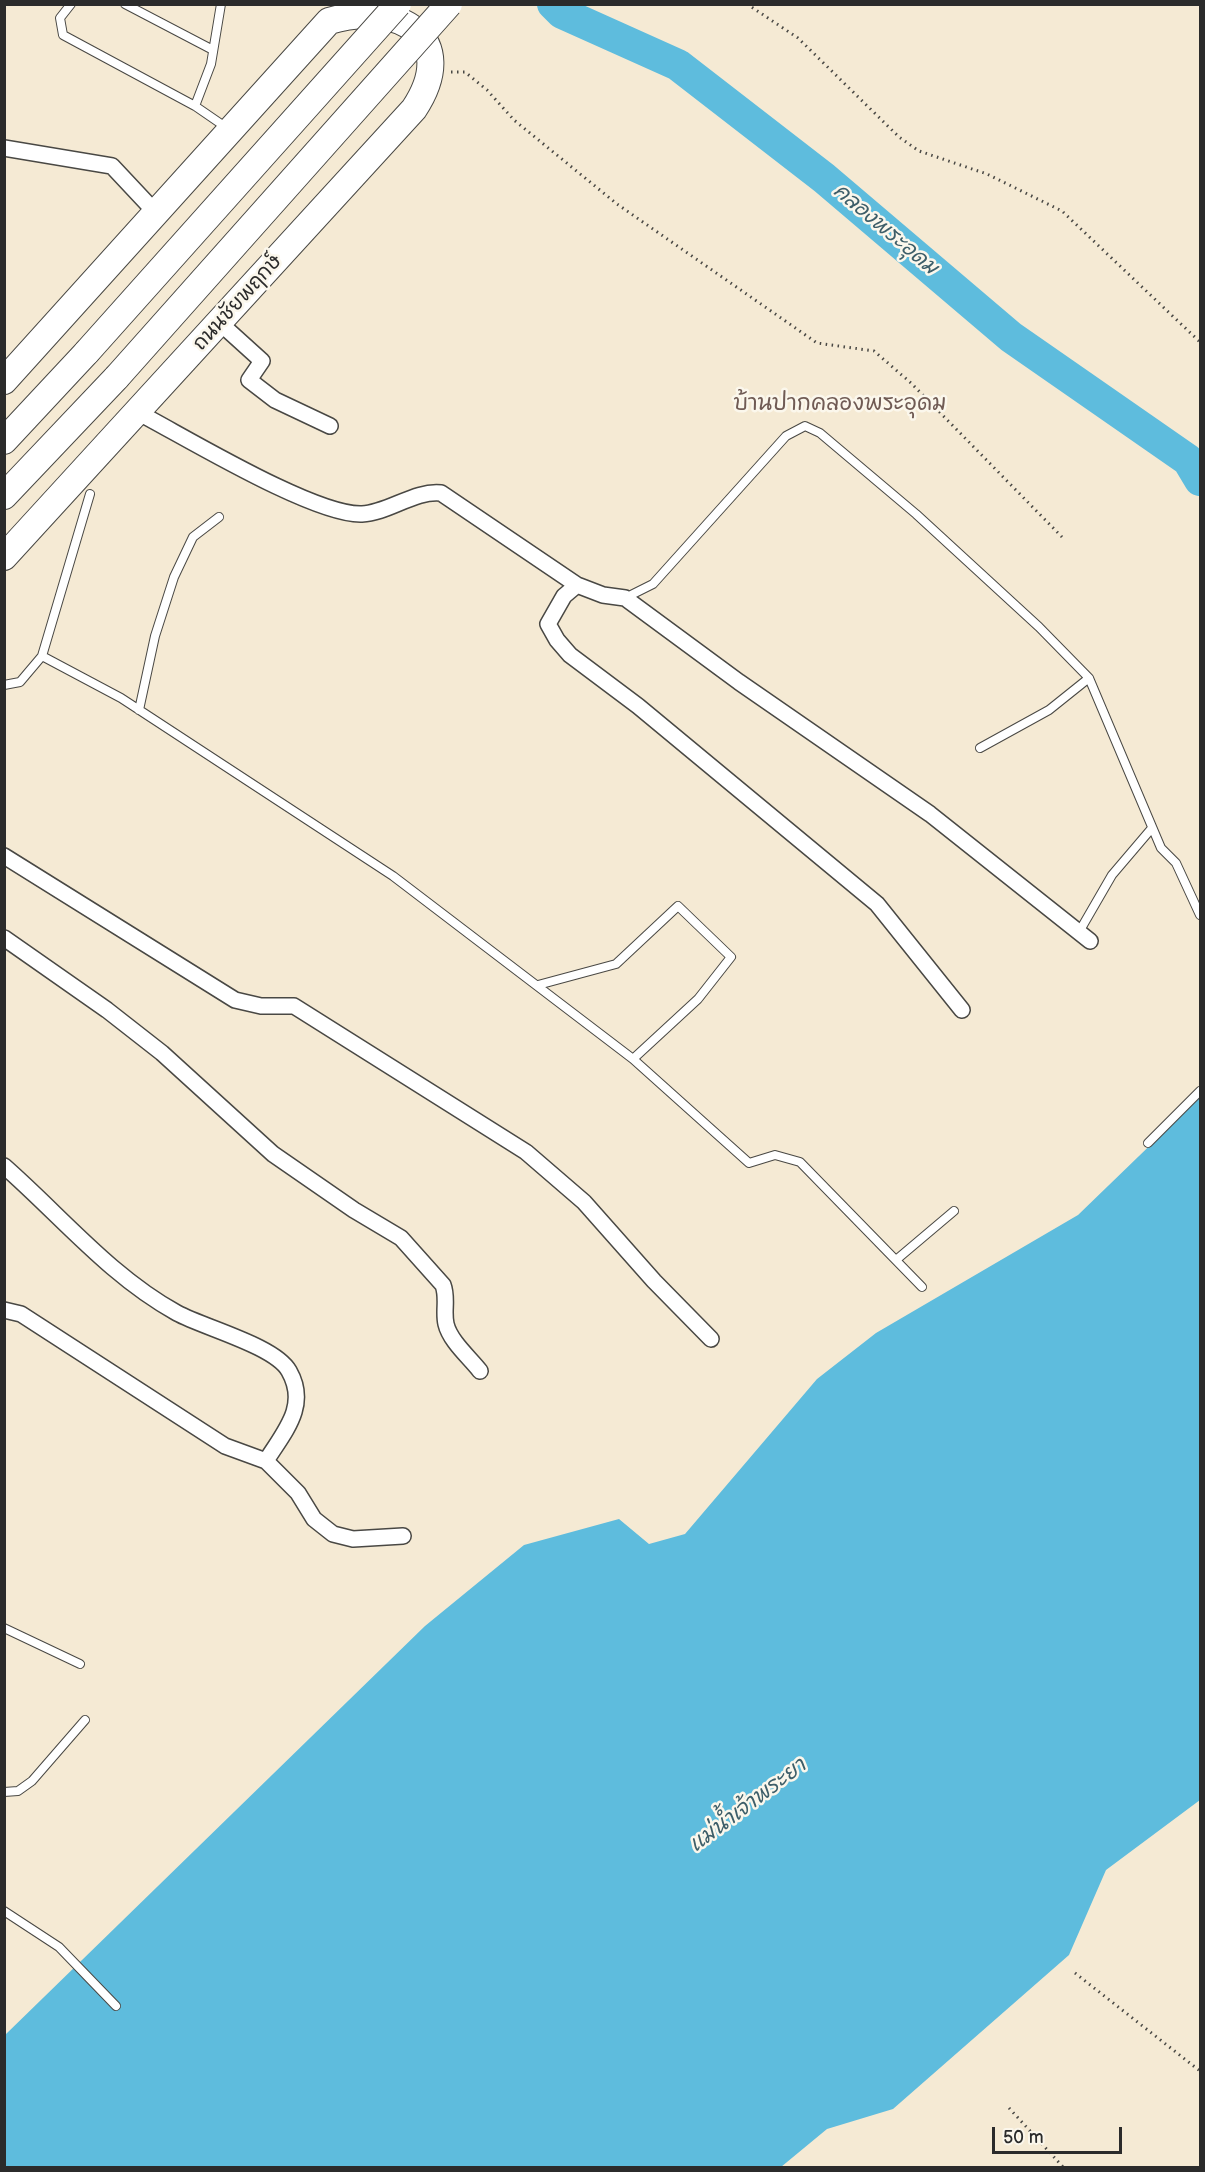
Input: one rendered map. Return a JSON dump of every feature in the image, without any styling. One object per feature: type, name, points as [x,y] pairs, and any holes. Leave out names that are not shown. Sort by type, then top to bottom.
[{"type":"main road","points":[[4,441],[87,352],[398,4]]},
{"type":"main road","name":"ถนนชัยพฤกษ์","points":[[4,496],[117,377],[449,4]]},
{"type":"main road","name":"ถนนชัยพฤกษ์","points":[[4,381],[232,132],[329,21],[357,6],[394,6],[411,15],[420,24],[430,44],[431,72],[423,96],[414,109],[4,557]]},
{"type":"street","points":[[4,148],[112,166],[157,214]]},
{"type":"street","points":[[220,323],[262,361],[249,380],[275,400],[330,426]]},
{"type":"street","points":[[139,412],[280,487],[332,508],[364,514],[441,493],[578,585],[603,596],[625,598],[739,682],[930,814],[1085,936]]},
{"type":"street","points":[[578,585],[564,596],[549,624],[557,640],[570,655],[638,706],[876,904],[962,1010]]},
{"type":"street","points":[[4,856],[235,1000],[261,1006],[294,1006],[526,1152],[584,1202],[654,1281],[711,1339]]},
{"type":"street","points":[[4,938],[107,1010],[153,1046],[273,1154],[354,1210],[401,1238],[443,1285],[446,1294],[446,1322],[451,1336],[480,1371]]},
{"type":"street","points":[[4,1166],[78,1239],[158,1302],[188,1319],[268,1352],[288,1369],[297,1389],[297,1409],[266,1461]]},
{"type":"street","points":[[4,1310],[21,1314],[225,1446],[266,1461],[298,1493],[314,1519],[333,1534],[353,1539],[403,1536]]},
{"type":"lane","points":[[71,4],[60,18],[63,35],[195,106],[232,132]]},
{"type":"lane","points":[[125,4],[213,50]]},
{"type":"lane","points":[[195,106],[211,64],[221,4]]},
{"type":"lane","points":[[625,598],[652,584],[786,436],[806,426],[836,445],[874,481],[915,514],[1039,627],[1089,678],[1161,848],[1176,863],[1200,915]]},
{"type":"lane","points":[[4,685],[20,681],[42,656],[90,494]]},
{"type":"lane","points":[[139,710],[155,636],[174,577],[193,537],[219,517]]},
{"type":"lane","points":[[42,656],[139,710],[393,876],[633,1059],[749,1162],[775,1155],[800,1162],[922,1287]]},
{"type":"lane","points":[[980,748],[1048,711],[1089,678]]},
{"type":"lane","points":[[1085,936],[1112,875],[1152,828]]},
{"type":"lane","points":[[538,985],[616,964],[678,906],[731,957],[698,999],[663,1034],[633,1059]]},
{"type":"lane","points":[[1148,1143],[1200,1090]]},
{"type":"lane","points":[[896,1260],[954,1211]]},
{"type":"lane","points":[[4,1628],[80,1664]]},
{"type":"lane","points":[[4,1792],[18,1791],[32,1781],[86,1720]]},
{"type":"lane","points":[[4,1911],[59,1947],[116,2006]]},
{"type":"path","points":[[747,4],[798,38],[899,137],[919,151],[987,174],[1062,211],[1200,342]]},
{"type":"path","points":[[431,72],[465,72],[487,90],[514,120],[616,204],[817,344],[874,351],[911,382],[1062,537]]},
{"type":"path","points":[[1075,1973],[1200,2071]]},
{"type":"path","points":[[1010,2108],[1064,2168]]},
{"type":"water","name":"แม่น้ำเจ้าพระยา","points":[[1200,1097],[1200,1800],[1106,1870],[1069,1955],[893,2109],[827,2129],[781,2167],[5,2168],[5,2035],[425,1626],[524,1545],[619,1519],[649,1544],[685,1534],[817,1379],[876,1333],[1078,1215]]},
{"type":"waterway","name":"คลองพระอุดม","points":[[553,4],[562,13],[678,65],[824,178],[1011,337],[1188,460],[1200,480]]},
{"type":"district","name":"บ้านปากคลองพระอุดม","points":[[840,404]]}]
